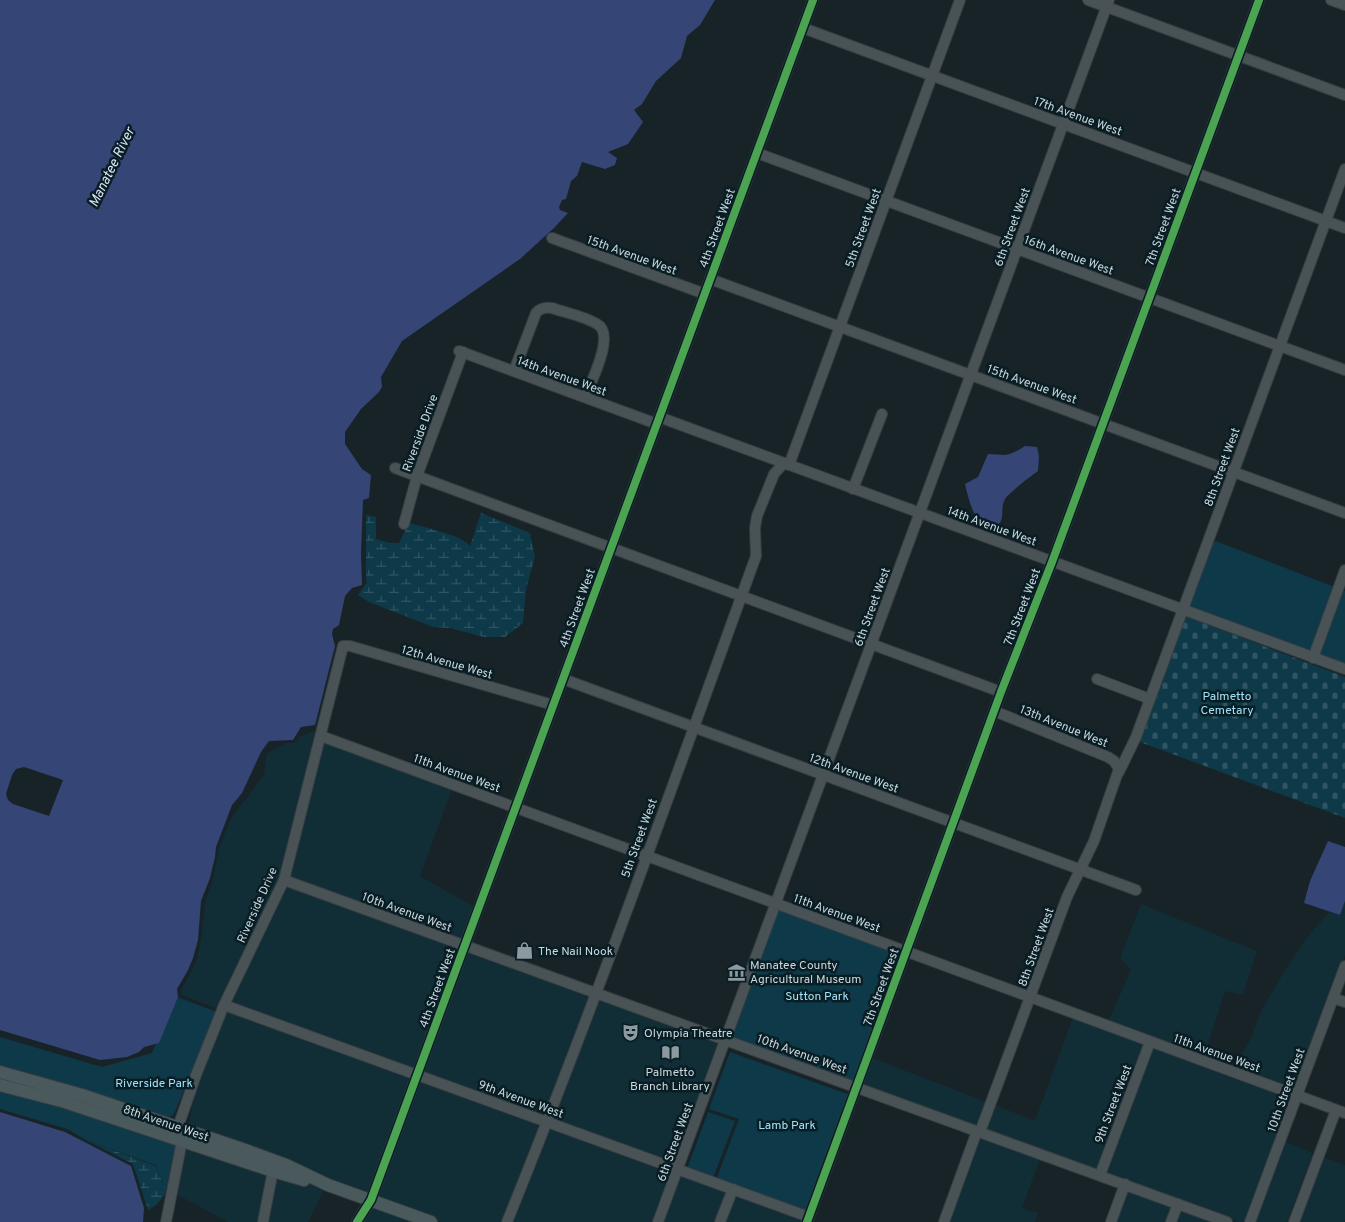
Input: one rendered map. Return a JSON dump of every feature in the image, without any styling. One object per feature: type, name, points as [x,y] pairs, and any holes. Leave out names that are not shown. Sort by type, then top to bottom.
[{"type":"main road","name":"8th Avenue West","points":[[0,1072],[73,1092],[178,1127],[245,1150],[274,1166]]},
{"type":"main road","name":"8th Avenue West","points":[[0,1085],[65,1102],[182,1141],[274,1166],[431,1222]]},
{"type":"main road","points":[[65,1102],[97,1107],[165,1130],[174,1130],[178,1127]]},
{"type":"main road","points":[[182,1141],[193,1138],[222,1147],[245,1150]]},
{"type":"street","name":"4th Street West","points":[[358,1222],[371,1200],[813,0]]},
{"type":"street","name":"5th Street West","points":[[508,1222],[597,993],[742,596],[756,556],[755,528],[757,516],[774,474],[787,464],[840,327],[960,0]]},
{"type":"street","points":[[1088,0],[1107,3],[1345,95]]},
{"type":"street","name":"7th Street West","points":[[808,1219],[1001,692],[1052,562],[1259,0]]},
{"type":"street","points":[[1331,0],[1345,5]]},
{"type":"street","name":"6th Street West","points":[[658,1222],[1107,3]]},
{"type":"street","name":"17th Avenue West","points":[[803,28],[1345,228]]},
{"type":"street","name":"16th Avenue West","points":[[757,153],[1345,370]]},
{"type":"street","name":"8th Street West","points":[[944,1222],[1031,997],[1067,897],[1094,841],[1119,771],[1136,737],[1345,169]]},
{"type":"street","name":"15th Avenue West","points":[[552,238],[704,294]]},
{"type":"street","name":"15th Avenue West","points":[[710,279],[1345,513]]},
{"type":"street","points":[[514,371],[536,313],[540,309],[552,308],[597,324],[604,332],[605,343],[586,397]]},
{"type":"street","name":"14th Avenue West","points":[[461,352],[586,397],[854,488],[1345,670]]},
{"type":"street","name":"Riverside Drive","points":[[404,524],[417,476],[461,352]]},
{"type":"street","points":[[854,488],[882,414]]},
{"type":"street","points":[[395,468],[1001,692]]},
{"type":"street","points":[[1313,658],[1345,570]]},
{"type":"street","name":"12th Avenue West","points":[[339,655],[343,646],[350,646],[553,705]]},
{"type":"street","name":"Riverside Drive","points":[[178,1127],[196,1074],[224,1005],[284,880],[321,736],[339,655]]},
{"type":"street","name":"12th Avenue West","points":[[563,679],[1136,890]]},
{"type":"street","points":[[1096,679],[1150,699]]},
{"type":"street","name":"13th Avenue West","points":[[994,711],[1108,757],[1118,764],[1119,771]]},
{"type":"street","name":"11th Avenue West","points":[[321,736],[1340,1112]]},
{"type":"street","name":"10th Avenue West","points":[[284,880],[1227,1222]]},
{"type":"street","name":"10th Street West","points":[[1250,1222],[1345,966]]},
{"type":"street","points":[[1333,998],[1345,1002]]},
{"type":"street","name":"9th Avenue West","points":[[224,1005],[733,1189],[808,1219]]},
{"type":"street","name":"9th Street West","points":[[1100,1175],[1150,1042]]},
{"type":"street","points":[[1294,1222],[1340,1112]]},
{"type":"street","points":[[166,1222],[182,1141]]},
{"type":"street","points":[[263,1222],[274,1166]]},
{"type":"street","points":[[1111,1222],[1125,1184]]},
{"type":"street","points":[[720,1222],[733,1189]]},
{"type":"street","points":[[1171,1222],[1178,1204]]},
{"type":"shaded area","points":[[314,731],[317,734],[280,879],[218,1009],[182,995],[181,990],[197,959],[205,902],[213,879],[219,848],[230,820],[264,775],[266,754],[286,743],[295,743],[299,737]]},
{"type":"shaded area","points":[[324,741],[389,767],[452,789],[420,876],[474,907],[462,941],[288,878]]},
{"type":"shaded area","points":[[286,885],[459,948],[414,1070],[229,1003]]},
{"type":"shaded area","points":[[1345,901],[1345,955],[1294,1091],[1234,1069],[1250,1040],[1262,1009],[1304,941],[1329,912],[1340,915]]},
{"type":"shaded area","points":[[1141,904],[1257,951],[1243,995],[1225,991],[1204,1057],[1108,1022],[1131,970],[1120,958]]},
{"type":"shaded area","points":[[467,951],[592,995],[545,1118],[422,1073]]},
{"type":"shaded area","points":[[599,998],[721,1041],[675,1165],[553,1121]]},
{"type":"shaded area","points":[[226,1009],[412,1077],[368,1195],[188,1125],[198,1081]]},
{"type":"shaded area","points":[[1073,1017],[1145,1044],[1097,1171],[985,1130],[995,1105],[1035,1121]]},
{"type":"shaded area","points":[[1153,1046],[1229,1077],[1230,1075],[1292,1098],[1246,1222],[1238,1222],[1105,1173]]},
{"type":"shaded area","points":[[872,1058],[987,1102],[978,1127],[863,1085]]},
{"type":"shaded area","points":[[419,1079],[543,1124],[503,1222],[441,1222],[376,1198]]},
{"type":"shaded area","points":[[550,1127],[673,1171],[654,1222],[512,1222]]},
{"type":"shaded area","points":[[980,1135],[1041,1156],[1022,1208],[1038,1213],[1035,1222],[948,1222]]},
{"type":"shaded area","points":[[1284,1141],[1313,1153],[1287,1222],[1254,1222]]},
{"type":"shaded area","points":[[185,1146],[268,1173],[259,1222],[228,1222],[176,1194]]},
{"type":"shaded area","points":[[1320,1156],[1345,1165],[1344,1222],[1296,1222]]},
{"type":"shaded area","points":[[680,1174],[728,1191],[716,1222],[662,1222]]},
{"type":"shaded area","points":[[276,1176],[325,1188],[308,1222],[267,1222]]},
{"type":"shaded area","points":[[1127,1189],[1173,1206],[1167,1222],[1116,1222]]},
{"type":"shaded area","points":[[735,1194],[804,1219],[803,1222],[725,1222]]},
{"type":"shaded area","points":[[373,1204],[420,1222],[362,1222]]},
{"type":"shaded area","points":[[1180,1209],[1216,1222],[1175,1222]]},
{"type":"green space","points":[[481,513],[530,533],[535,557],[526,589],[523,623],[505,637],[484,637],[450,628],[433,627],[369,602],[358,595],[367,582],[366,515],[376,517],[376,539],[390,543],[399,543],[409,523],[459,538],[470,546]]},
{"type":"green space","points":[[1213,540],[1345,591],[1345,665],[1189,606]]},
{"type":"green space","name":"Palmetto Cemetary","points":[[1185,616],[1345,677],[1345,818],[1140,742]]},
{"type":"green space","name":"Sutton Park","points":[[778,908],[903,953],[855,1084],[732,1039]]},
{"type":"green space","name":"Riverside Park","points":[[177,997],[217,1012],[174,1114],[166,1119],[0,1068],[0,1037],[102,1067],[152,1053]]},
{"type":"green space","name":"Lamb Park","points":[[730,1052],[850,1095],[808,1214],[716,1180],[739,1119],[709,1109]]},
{"type":"green space","points":[[0,1089],[25,1094],[177,1143],[168,1190],[165,1188],[156,1165],[88,1141],[67,1129],[0,1109]]},
{"type":"green space","points":[[708,1112],[735,1121],[713,1178],[687,1169]]},
{"type":"green space","points":[[88,1141],[156,1166],[168,1191],[156,1205],[148,1210],[133,1164]]},
{"type":"water","name":"Manatee River","points":[[0,0],[715,0],[700,25],[687,36],[681,58],[656,81],[642,104],[634,110],[643,122],[628,144],[608,152],[617,158],[615,165],[605,169],[582,162],[577,176],[571,181],[566,199],[562,200],[559,207],[560,210],[568,213],[520,259],[402,341],[381,377],[382,387],[379,392],[361,409],[345,432],[345,444],[362,469],[371,475],[369,498],[363,500],[362,585],[352,588],[345,596],[339,625],[333,629],[332,634],[335,646],[315,725],[301,727],[293,740],[269,741],[261,752],[242,793],[232,805],[216,847],[210,878],[201,901],[198,940],[193,958],[177,989],[178,997],[159,1043],[144,1047],[139,1052],[127,1057],[100,1060],[0,1030]]},
{"type":"water","points":[[1025,446],[1037,447],[1039,456],[1038,471],[1007,496],[1003,504],[999,525],[987,530],[975,515],[965,484],[978,477],[988,454],[1008,454]]},
{"type":"water","points":[[1328,841],[1345,847],[1345,901],[1340,915],[1304,903],[1310,881]]},
{"type":"water","points":[[0,1112],[65,1132],[131,1166],[144,1208],[143,1222],[0,1222]]},
{"type":"pier","points":[[24,767],[63,780],[49,816],[13,804],[8,800],[6,794],[12,775],[16,769]]},
{"type":"cycle path","points":[[357,1222],[371,1200],[813,0]]},
{"type":"cycle path","points":[[807,1222],[1001,692],[1052,562],[1259,0]]},
{"type":"place","name":"The Nail Nook","points":[[524,951]]},
{"type":"place","name":"Manatee County Agricultural Museum","points":[[736,972]]},
{"type":"place","name":"Olympia Theatre","points":[[630,1033]]},
{"type":"place","name":"Palmetto Branch Library","points":[[670,1053]]}]
